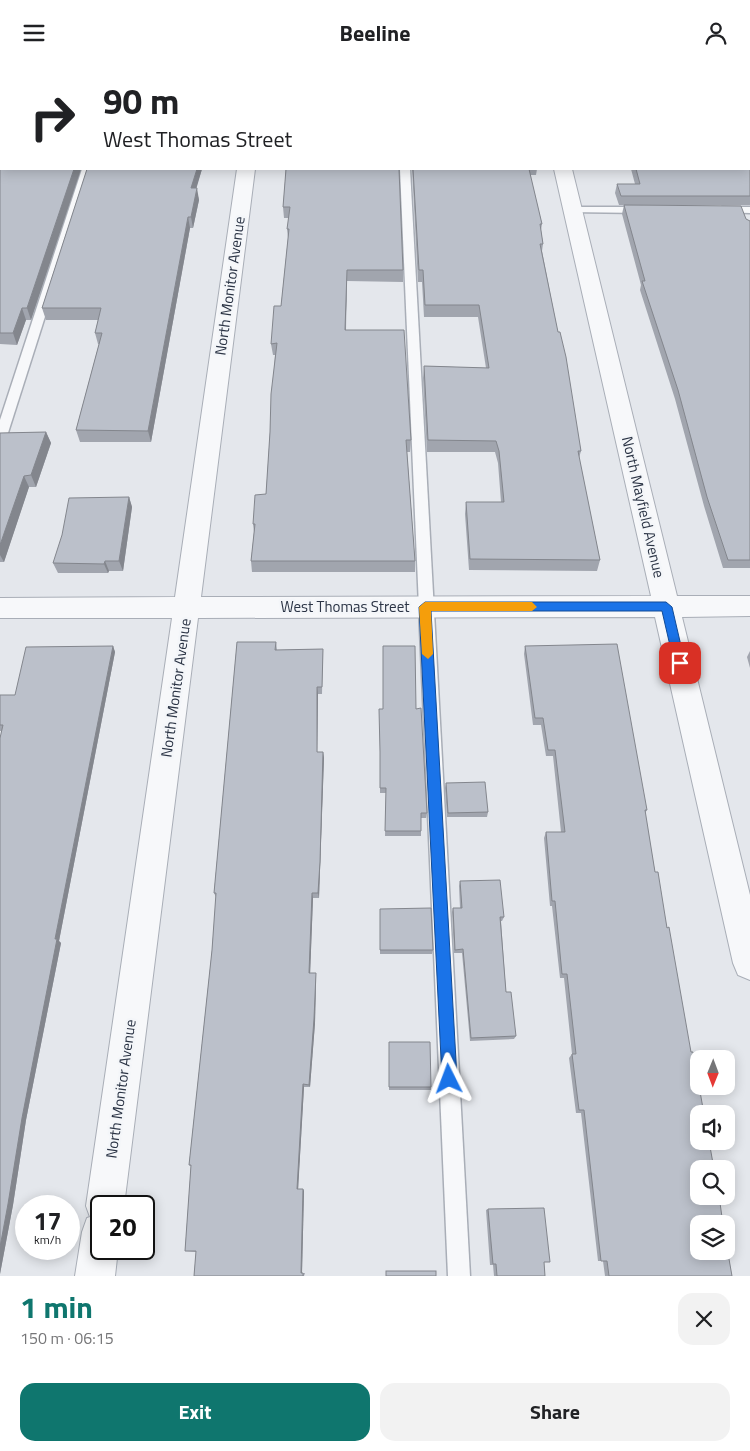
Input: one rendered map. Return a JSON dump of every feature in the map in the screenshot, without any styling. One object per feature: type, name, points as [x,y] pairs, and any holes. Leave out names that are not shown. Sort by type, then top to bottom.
[{"type":"street","name":"North Monitor Avenue","points":[[106,1195],[246,170]]},
{"type":"street","name":"North Mayfield Avenue","points":[[563,170],[750,963]]},
{"type":"street","name":"West Thomas Street","points":[[0,607],[750,607]]},
{"type":"street","points":[[95,1276],[97,1260]]},
{"type":"lane","points":[[0,439],[87,170]]},
{"type":"lane","points":[[405,170],[459,1276]]},
{"type":"lane","points":[[573,210],[654,210]]},
{"type":"lane","points":[[713,210],[746,213]]},
{"type":"building","points":[[0,170],[74,170],[27,308],[22,308],[13,333],[0,333]]},
{"type":"building","points":[[87,170],[197,170],[191,188],[197,188],[191,217],[188,217],[148,431],[76,430],[102,333],[95,333],[101,308],[42,308]]},
{"type":"building","points":[[286,170],[399,170],[403,270],[347,270],[345,330],[404,330],[411,440],[406,440],[415,561],[251,561],[255,524],[253,524],[255,495],[266,494],[271,394],[277,343],[271,344],[274,306],[281,306],[289,229],[287,229],[290,207],[283,207]]},
{"type":"building","points":[[413,170],[529,170],[542,224],[540,224],[543,244],[540,244],[558,332],[560,332],[566,357],[581,451],[578,451],[600,560],[470,559],[466,502],[504,502],[499,451],[496,441],[428,440],[424,366],[489,368],[479,305],[425,305],[423,270],[419,270]]},
{"type":"building","points":[[636,170],[750,170],[750,196],[621,196],[617,184],[640,184]]},
{"type":"building","points":[[624,205],[741,206],[746,219],[750,221],[750,560],[728,560],[707,497],[678,390],[642,281],[645,281]]},
{"type":"building","points":[[46,432],[31,475],[24,476],[0,545],[0,433]]},
{"type":"building","points":[[129,497],[119,561],[105,561],[104,564],[53,563],[62,535],[69,498]]},
{"type":"building","points":[[237,642],[276,642],[275,650],[323,649],[322,687],[317,687],[317,752],[323,752],[320,862],[318,893],[312,893],[309,973],[316,973],[314,1019],[309,1085],[303,1084],[297,1189],[303,1189],[301,1273],[303,1273],[303,1276],[194,1276],[196,1251],[185,1251],[191,1165],[189,1165],[212,950],[216,893],[214,893]]},
{"type":"building","points":[[617,644],[647,810],[645,810],[655,872],[658,872],[691,1050],[690,1095],[701,1095],[702,1105],[690,1105],[690,1150],[711,1150],[712,1160],[690,1160],[690,1205],[720,1205],[722,1215],[690,1215],[690,1260],[729,1260],[732,1276],[609,1276],[607,1261],[601,1261],[584,1110],[579,1110],[572,1054],[576,1054],[567,974],[562,974],[555,901],[552,901],[546,832],[565,832],[555,750],[548,750],[543,718],[535,718],[525,646]]},
{"type":"building","points":[[113,646],[55,939],[57,939],[22,1118],[0,1247],[0,738],[3,725],[0,725],[0,695],[15,695],[26,647]]},
{"type":"building","points":[[383,646],[415,646],[416,709],[421,708],[427,813],[421,813],[421,831],[385,831],[386,788],[380,788],[379,709],[383,709]]},
{"type":"building","points":[[485,782],[488,812],[448,813],[446,783]]},
{"type":"building","points":[[500,880],[504,917],[500,917],[506,992],[511,992],[516,1036],[471,1038],[463,949],[455,950],[453,908],[462,908],[460,881]]},
{"type":"building","points":[[431,908],[433,950],[380,950],[380,909]]},
{"type":"building","points":[[389,1042],[430,1042],[431,1087],[389,1087]]},
{"type":"building","points":[[544,1208],[550,1262],[544,1262],[545,1276],[497,1276],[496,1264],[493,1264],[488,1209]]},
{"type":"building","points":[[386,1271],[436,1271],[436,1276],[386,1276]]},
{"type":"slow traffic","points":[[428,654],[425,607],[532,607]]},
{"type":"route","points":[[449,1079],[425,607],[666,607],[680,663]]}]
